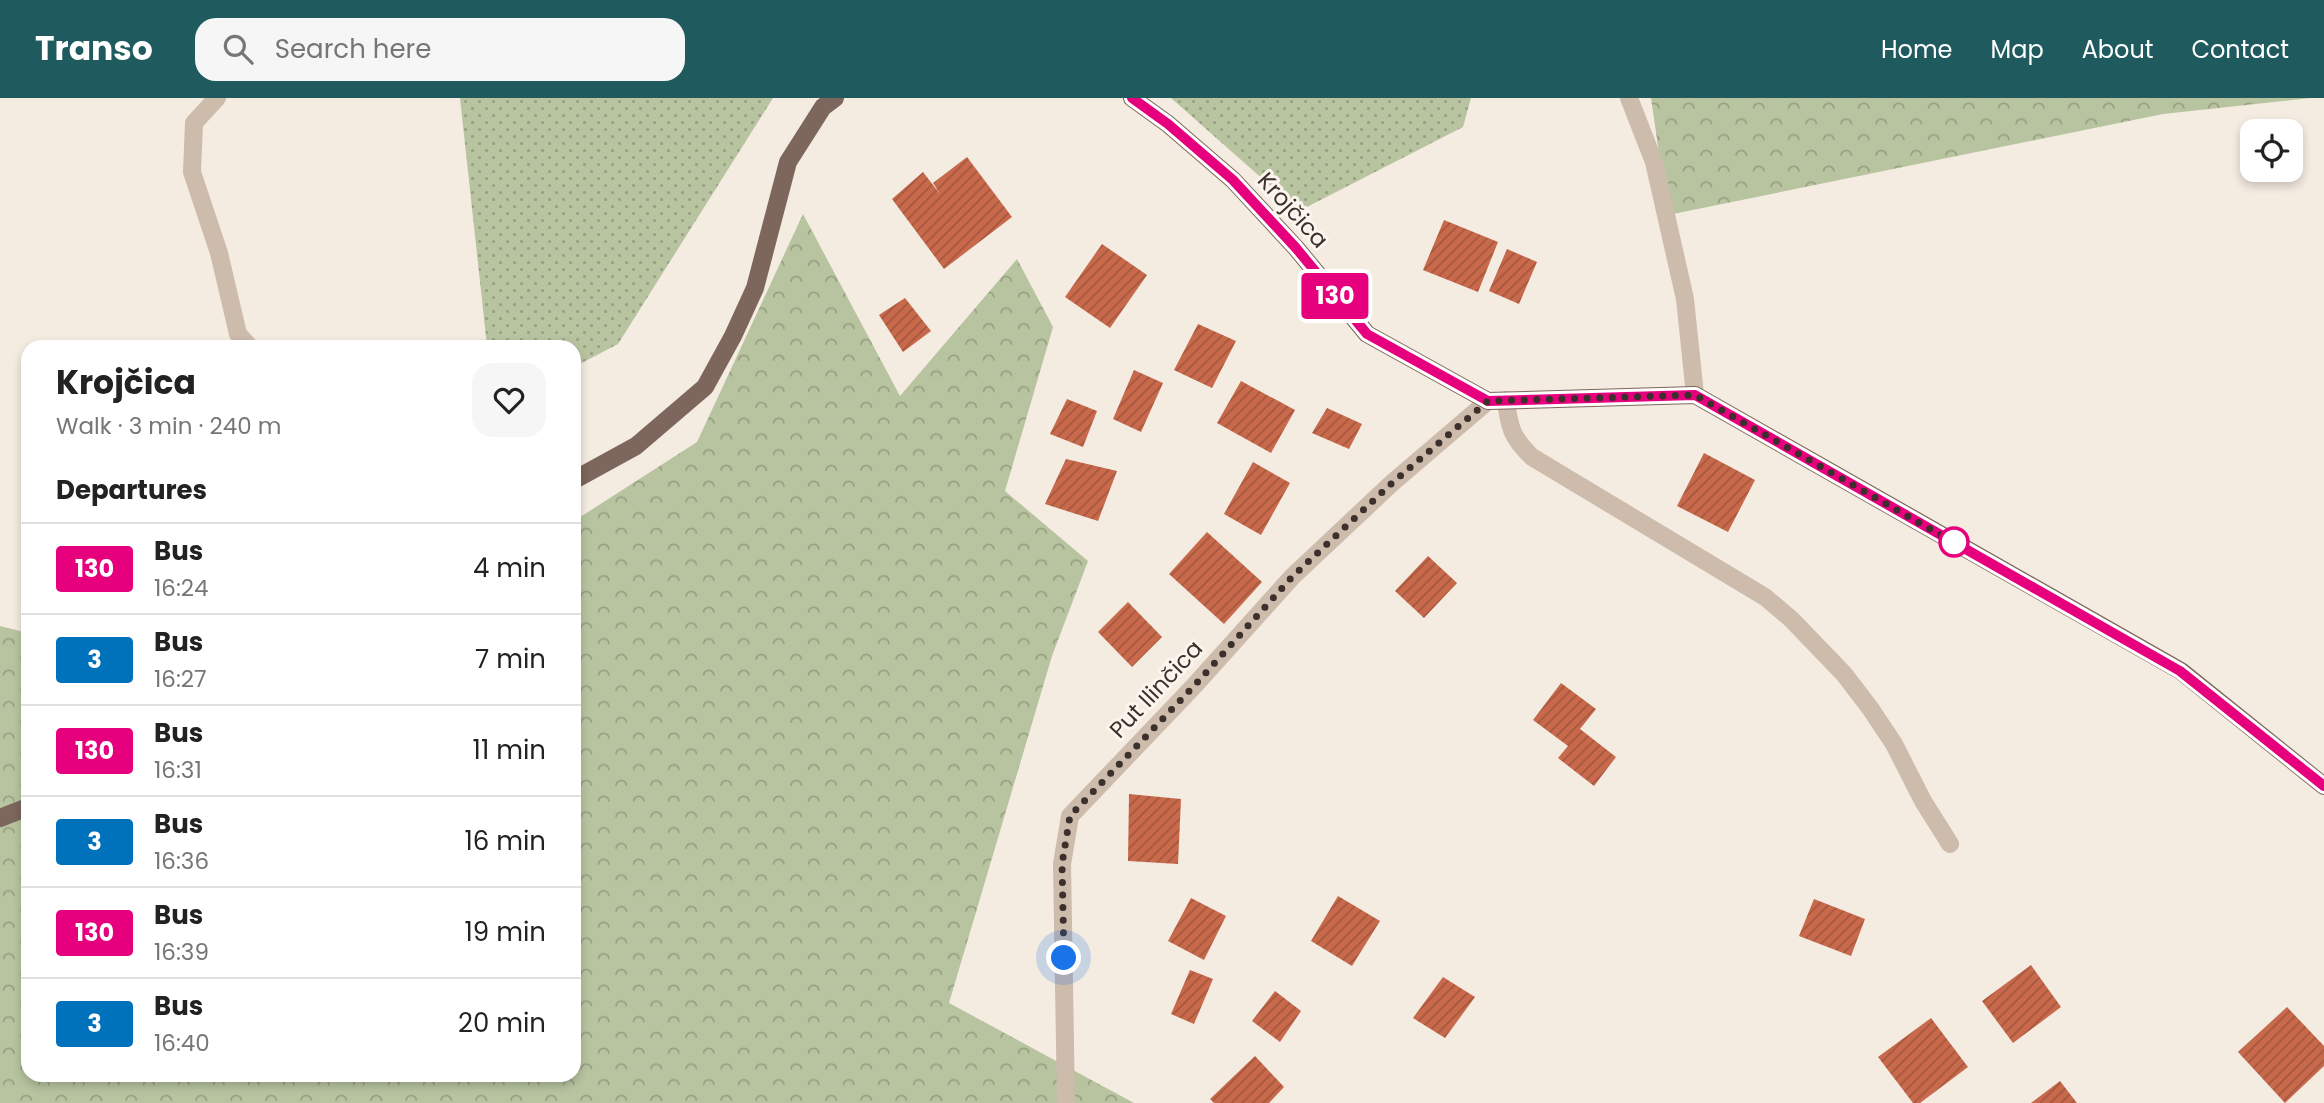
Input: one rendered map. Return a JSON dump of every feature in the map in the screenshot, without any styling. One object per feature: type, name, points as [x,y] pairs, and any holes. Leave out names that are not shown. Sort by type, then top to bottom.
[{"type":"main road","points":[[581,476],[636,446],[705,387],[755,288],[788,162],[823,107],[835,98]]},
{"type":"main road","name":"Krojčica","points":[[1132,98],[1168,124],[1233,180],[1296,248],[1367,334],[1488,401]]},
{"type":"main road","points":[[1488,401],[1695,395],[2180,671],[2324,786]]},
{"type":"main road","points":[[0,818],[21,810]]},
{"type":"street","points":[[217,98],[194,122],[192,172],[219,253],[238,334],[244,340]]},
{"type":"street","points":[[1629,98],[1654,162],[1685,299],[1695,395]]},
{"type":"street","points":[[1506,400],[1508,426],[1519,444],[1532,457],[1765,597],[1815,643],[1870,708],[1894,744],[1923,801],[1950,844]]},
{"type":"street","name":"Put Ilinčica","points":[[1066,1103],[1062,864],[1070,816],[1194,686],[1292,577],[1392,483],[1488,401]]},
{"type":"green space","points":[[460,98],[773,98],[618,344],[581,363],[581,340],[486,340]]},
{"type":"green space","points":[[1171,98],[1471,98],[1463,127],[1299,211]]},
{"type":"green space","points":[[1651,98],[2311,98],[2163,114],[1668,215]]},
{"type":"green space","points":[[803,214],[900,396],[1017,259],[1053,327],[1005,491],[1088,561],[1052,656],[949,1003],[1134,1103],[0,1103],[0,626],[21,631],[21,1082],[581,1082],[581,517],[697,442]]},
{"type":"building","points":[[967,157],[1012,217],[944,269],[892,199],[923,172],[940,194],[933,183]]},
{"type":"building","points":[[1444,220],[1498,242],[1478,292],[1423,270]]},
{"type":"building","points":[[1102,244],[1147,275],[1110,328],[1065,297]]},
{"type":"building","points":[[1507,249],[1537,262],[1519,304],[1489,291]]},
{"type":"building","points":[[905,298],[931,331],[903,352],[879,315]]},
{"type":"building","points":[[1198,324],[1236,341],[1212,388],[1174,370]]},
{"type":"building","points":[[1134,370],[1163,383],[1141,432],[1113,419]]},
{"type":"building","points":[[1241,381],[1295,410],[1271,453],[1217,423]]},
{"type":"building","points":[[1067,399],[1097,411],[1083,447],[1050,434]]},
{"type":"building","points":[[1327,408],[1362,424],[1349,449],[1312,433]]},
{"type":"building","points":[[1704,453],[1755,480],[1728,532],[1677,506]]},
{"type":"building","points":[[1066,459],[1117,471],[1098,521],[1045,504]]},
{"type":"building","points":[[1253,462],[1290,483],[1261,535],[1224,514]]},
{"type":"building","points":[[1207,532],[1262,582],[1224,624],[1169,574]]},
{"type":"building","points":[[1428,556],[1457,583],[1424,618],[1395,591]]},
{"type":"building","points":[[1128,602],[1162,637],[1132,667],[1098,632]]},
{"type":"building","points":[[1561,683],[1596,709],[1580,729],[1616,757],[1594,786],[1558,758],[1568,746],[1533,720]]},
{"type":"building","points":[[1129,794],[1181,799],[1178,864],[1128,861]]},
{"type":"building","points":[[1338,896],[1380,921],[1352,966],[1311,941]]},
{"type":"building","points":[[1191,898],[1226,916],[1204,960],[1168,941]]},
{"type":"building","points":[[1814,899],[1865,919],[1851,956],[1799,936]]},
{"type":"building","points":[[2031,965],[2061,1007],[2013,1043],[1982,1001]]},
{"type":"building","points":[[1190,970],[1213,979],[1194,1024],[1171,1014]]},
{"type":"building","points":[[1443,977],[1475,997],[1445,1038],[1413,1018]]},
{"type":"building","points":[[1275,991],[1301,1011],[1280,1042],[1252,1021]]},
{"type":"building","points":[[2287,1007],[2324,1046],[2324,1066],[2285,1103],[2238,1052]]},
{"type":"building","points":[[1931,1018],[1968,1067],[1920,1103],[1913,1103],[1878,1057]]},
{"type":"building","points":[[1255,1056],[1284,1087],[1269,1103],[1214,1103],[1210,1099]]},
{"type":"building","points":[[2060,1081],[2077,1103],[2031,1103]]},
{"type":"bus line","name":"130","points":[[1132,98],[1168,124],[1233,180],[1296,248],[1367,334],[1488,401],[1695,395],[2180,671],[2324,786]]},
{"type":"route","points":[[1064,958],[1062,864],[1070,816],[1194,686],[1292,577],[1392,483],[1488,401],[1695,395],[1962,547],[1954,542]]}]
